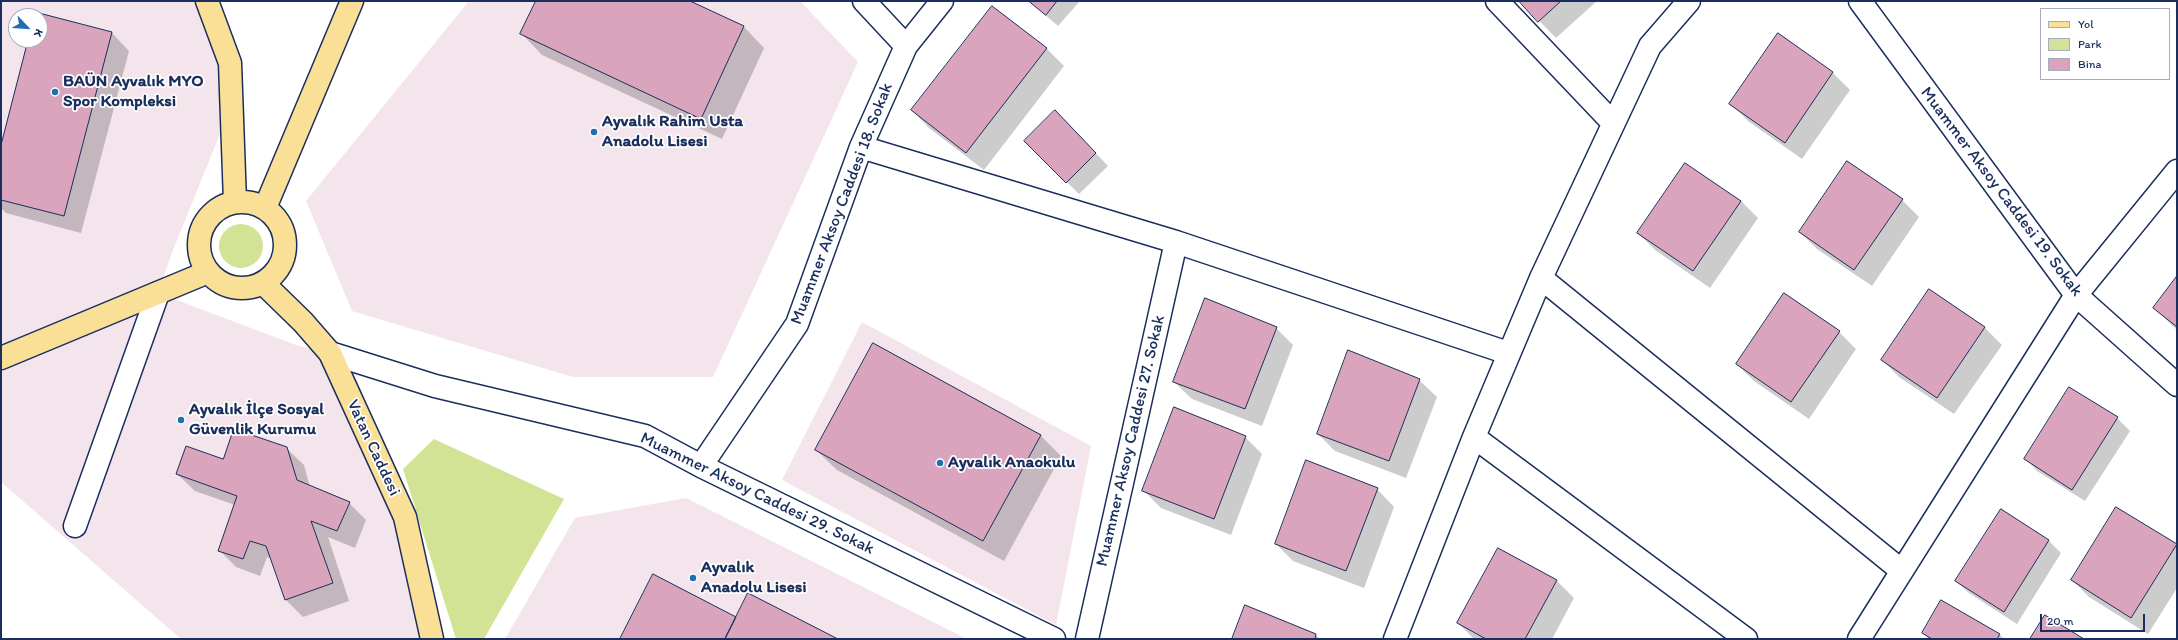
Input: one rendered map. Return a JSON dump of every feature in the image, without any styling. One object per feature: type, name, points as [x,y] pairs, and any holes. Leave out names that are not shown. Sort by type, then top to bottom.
[{"type":"main road","points":[[207,1],[230,63],[235,202]]},
{"type":"main road","points":[[265,208],[352,1]]},
{"type":"main road","points":[[235,202],[250,202],[265,208],[276,218],[283,231],[285,246],[282,261],[274,274],[263,283],[248,288],[233,288],[220,282],[208,272],[201,259],[198,244],[202,229],[209,217],[221,207],[235,202]]},
{"type":"main road","points":[[1,358],[208,272]]},
{"type":"main road","name":"Vatan Caddesi","points":[[263,283],[303,322],[330,353],[405,517],[432,639]]},
{"type":"street","points":[[864,1],[906,46]]},
{"type":"street","name":"Muammer Aksoy Caddesi 18. Sokak","points":[[701,466],[797,324],[861,147],[906,46],[942,1]]},
{"type":"street","points":[[1497,1],[1613,123]]},
{"type":"street","points":[[1395,639],[1474,437],[1508,353],[1541,278],[1650,46],[1689,1]]},
{"type":"street","name":"Muammer Aksoy Caddesi 19. Sokak","points":[[1860,1],[2076,295],[2177,386]]},
{"type":"street","points":[[861,147],[1176,242],[1508,353]]},
{"type":"street","points":[[1861,638],[2076,295],[2177,171]]},
{"type":"street","name":"Muammer Aksoy Caddesi 27. Sokak","points":[[1087,639],[1176,242]]},
{"type":"street","points":[[1541,278],[1902,571]]},
{"type":"street","points":[[75,526],[158,293]]},
{"type":"street","name":"Muammer Aksoy Caddesi 29. Sokak","points":[[330,353],[435,386],[645,436],[701,466],[1054,639]]},
{"type":"street","points":[[1474,437],[1746,639]]},
{"type":"shaded area","name":"Ayvalık İlçe Sosyal Güvenlik Kurumu","points":[[1,1],[207,1],[230,63],[220,134],[173,250],[158,293],[296,345],[330,353],[405,517],[432,639],[181,639],[1,482]]},
{"type":"shaded area","name":"Ayvalık Rahim Usta Anadolu Lisesi","points":[[469,1],[800,1],[858,62],[713,377],[573,377],[352,311],[306,201]]},
{"type":"shaded area","name":"Ayvalık Anaokulu","points":[[862,322],[1091,446],[1056,625],[782,480]]},
{"type":"shaded area","name":"Ayvalık Anadolu Lisesi","points":[[686,498],[967,639],[505,639],[575,518]]},
{"type":"green space","points":[[241,224],[253,228],[259,234],[263,246],[259,258],[253,264],[241,268],[229,264],[223,258],[219,246],[223,234],[229,228]]},
{"type":"green space","points":[[434,439],[564,499],[484,639],[456,639],[403,469]]},
{"type":"building","points":[[536,1],[690,1],[744,26],[701,119],[520,34]]},
{"type":"building","points":[[1029,1],[1057,1],[1046,15]]},
{"type":"building","points":[[1519,1],[1561,1],[1538,22]]},
{"type":"building","points":[[992,6],[1047,48],[966,153],[911,110]]},
{"type":"building","name":"BAÜN Ayvalık MYO Spor Kompleksi","points":[[48,15],[112,32],[64,216],[1,200],[1,145],[26,48],[48,48]]},
{"type":"building","points":[[1778,33],[1833,72],[1785,143],[1729,104]]},
{"type":"building","points":[[1055,110],[1096,153],[1066,183],[1024,141]]},
{"type":"building","points":[[1847,161],[1903,199],[1854,270],[1799,232]]},
{"type":"building","points":[[1685,163],[1741,201],[1693,271],[1637,233]]},
{"type":"building","points":[[2177,276],[2177,327],[2153,308]]},
{"type":"building","points":[[1929,289],[1985,327],[1937,398],[1881,360]]},
{"type":"building","points":[[1784,293],[1840,331],[1791,402],[1736,364]]},
{"type":"building","points":[[1205,298],[1277,327],[1245,409],[1173,382]]},
{"type":"building","points":[[873,343],[1041,435],[983,541],[815,450]]},
{"type":"building","points":[[1348,350],[1420,379],[1389,461],[1317,434]]},
{"type":"building","points":[[2069,387],[2118,417],[2072,490],[2024,459]]},
{"type":"building","points":[[1174,407],[1246,436],[1214,519],[1142,491]]},
{"type":"building","points":[[234,429],[287,447],[297,480],[350,502],[337,531],[311,521],[333,583],[285,600],[266,546],[250,541],[243,559],[218,551],[237,496],[176,474],[186,446],[223,459]]},
{"type":"building","points":[[1306,460],[1378,488],[1346,571],[1275,544]]},
{"type":"building","points":[[2116,507],[2177,544],[2131,618],[2071,580]]},
{"type":"building","points":[[2001,509],[2049,540],[2004,612],[1955,581]]},
{"type":"building","points":[[1498,548],[1557,580],[1525,639],[1486,639],[1457,623]]},
{"type":"building","points":[[653,574],[736,617],[725,639],[620,639]]},
{"type":"building","points":[[748,593],[838,639],[725,639]]},
{"type":"building","points":[[1941,600],[2000,634],[1997,639],[1932,639],[1922,633]]},
{"type":"building","points":[[1245,605],[1316,634],[1315,639],[1232,639]]},
{"type":"building","points":[[2045,615],[2084,639],[2030,639]]},
{"type":"place","name":"BAÜN Ayvalık MYO Spor Kompleksi","points":[[55,92]]},
{"type":"place","name":"Ayvalık Rahim Usta Anadolu Lisesi","points":[[594,132]]},
{"type":"place","name":"Ayvalık İlçe Sosyal Güvenlik Kurumu","points":[[181,420]]},
{"type":"place","name":"Ayvalık Anaokulu","points":[[940,463]]},
{"type":"place","name":"Ayvalık Anadolu Lisesi","points":[[693,578]]}]
